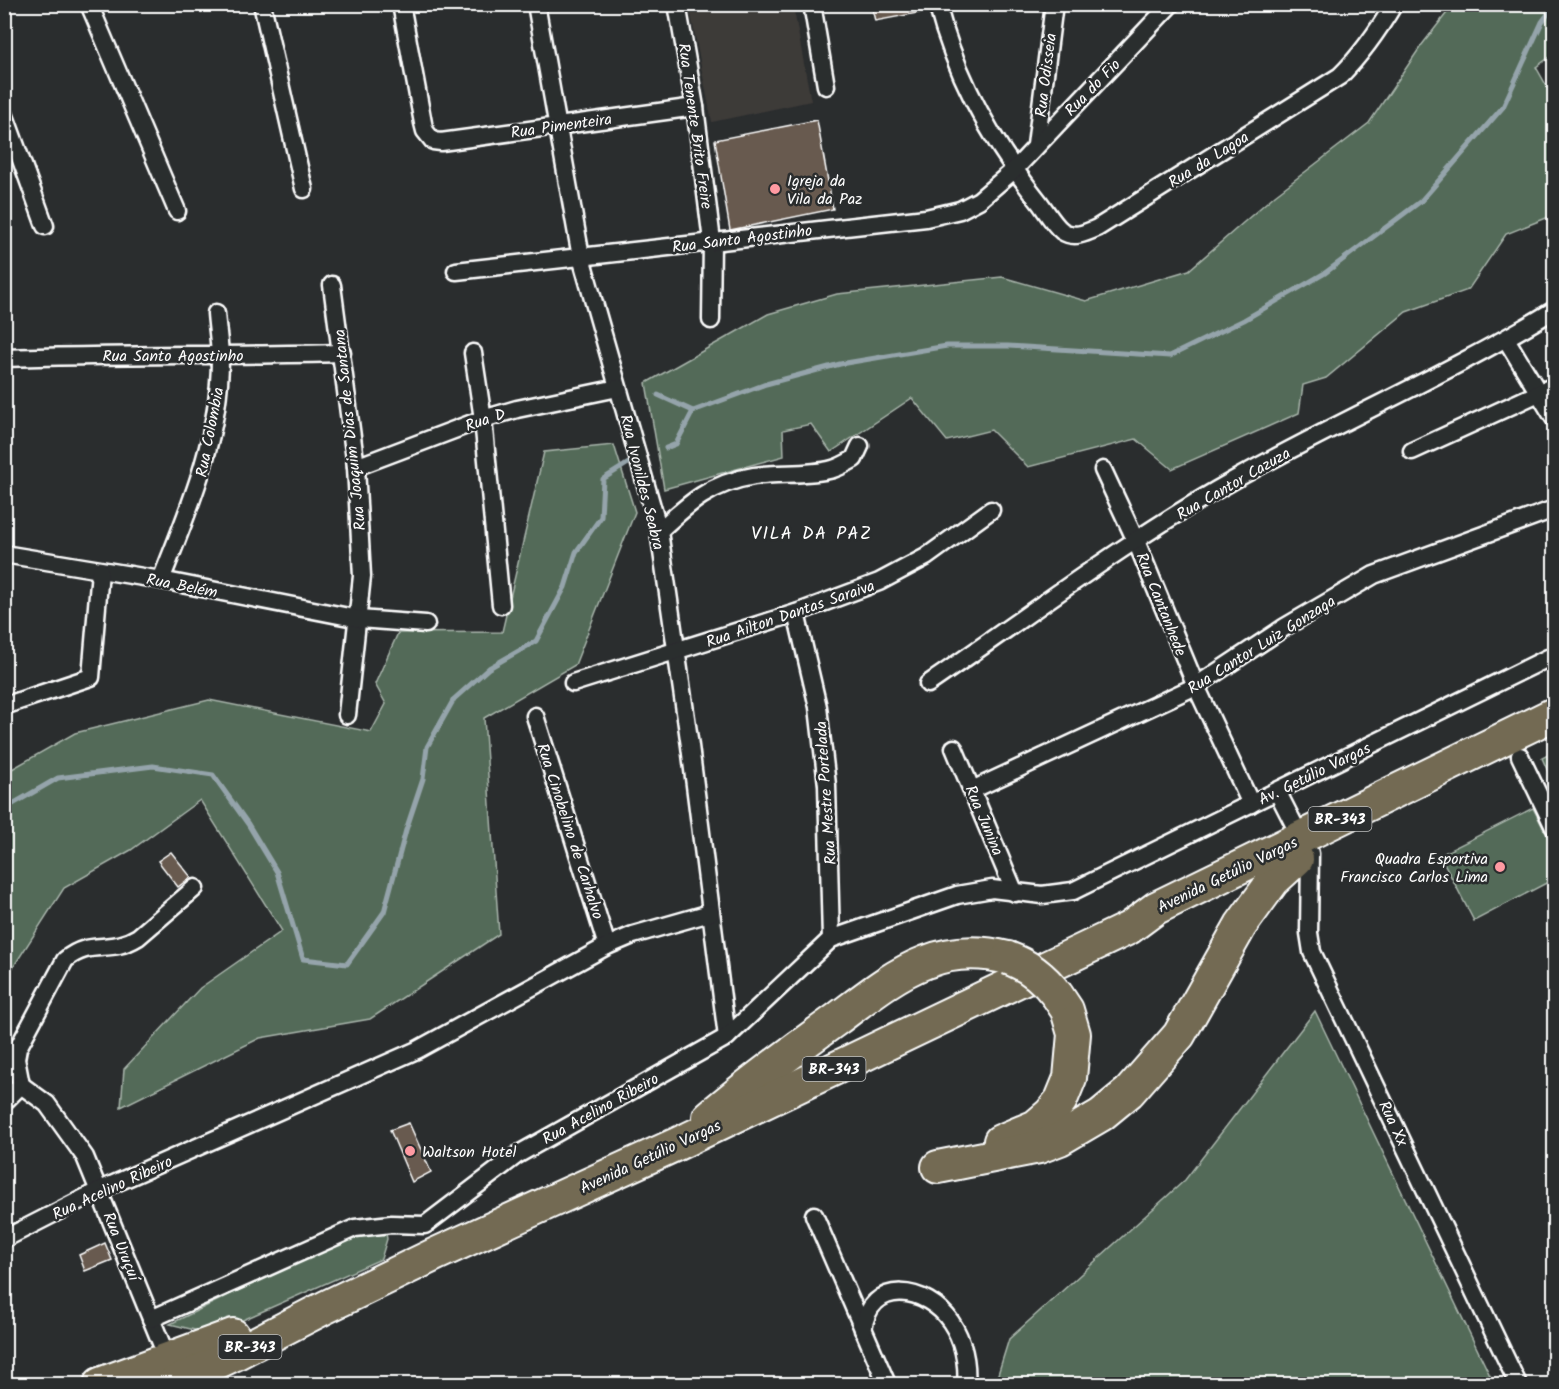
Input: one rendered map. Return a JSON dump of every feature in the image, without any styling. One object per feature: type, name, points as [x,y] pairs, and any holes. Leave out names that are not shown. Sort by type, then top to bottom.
[{"type":"highway","name":"Avenida Getúlio Vargas","points":[[100,1384],[170,1372],[251,1328],[326,1307],[435,1254],[677,1144],[1129,928],[1163,923],[1554,714]]},
{"type":"highway","name":"Avenida Getúlio Vargas","points":[[1303,850],[1554,739]]},
{"type":"highway","points":[[677,1144],[747,1084],[884,985],[926,962],[961,952],[988,953],[1022,963],[1057,995],[1067,1010],[1074,1034],[1070,1078],[1061,1100],[1036,1126],[938,1167],[1039,1148],[1101,1115],[1129,1092],[1179,1035],[1241,925],[1273,881],[1303,850]]},
{"type":"street","points":[[89,4],[177,211]]},
{"type":"street","points":[[262,4],[304,189]]},
{"type":"street","name":"Rua Pimenteira","points":[[401,4],[423,123],[432,141],[441,142],[695,107]]},
{"type":"street","name":"Rua Ivonildes Seabra","points":[[536,4],[581,257],[659,531],[690,746],[727,1037]]},
{"type":"street","name":"Rua Tenente Brito Freire","points":[[677,4],[695,107],[712,241],[711,320]]},
{"type":"street","points":[[812,4],[826,86]]},
{"type":"street","name":"Rua da Lagoa","points":[[937,4],[943,26],[974,101],[1014,170],[1063,232],[1076,236],[1107,222],[1340,76],[1363,51],[1394,4]]},
{"type":"street","name":"Rua Odisseia","points":[[1036,145],[1054,4]]},
{"type":"street","name":"Rua do Fio","points":[[1014,170],[1171,4]]},
{"type":"street","points":[[4,113],[45,226]]},
{"type":"street","name":"Rua Santo Agostinho","points":[[456,271],[926,218],[960,210],[980,200],[1014,170]]},
{"type":"street","name":"Rua Joaquim Dias de Santana","points":[[332,285],[356,467],[362,576],[359,619]]},
{"type":"street","name":"Rua Cantor Cazuza","points":[[928,684],[1136,541],[1233,481],[1506,339],[1554,310]]},
{"type":"street","name":"Rua Colombia","points":[[161,580],[197,489],[207,456],[219,379],[220,357],[216,313]]},
{"type":"street","points":[[1506,339],[1547,390],[1554,418]]},
{"type":"street","name":"Rua Santo Agostinho","points":[[4,358],[106,355],[220,357],[342,353]]},
{"type":"street","points":[[473,353],[483,419],[501,605]]},
{"type":"street","name":"Rua D","points":[[356,467],[483,419],[549,401],[618,388]]},
{"type":"street","points":[[1412,451],[1547,390]]},
{"type":"street","points":[[659,531],[689,502],[716,487],[754,476],[834,469],[854,459],[860,446]]},
{"type":"street","name":"Rua Cantanhede","points":[[1103,470],[1136,541],[1196,687],[1251,804]]},
{"type":"street","name":"Rua Cantor Luiz Gonzaga","points":[[972,790],[1196,687],[1285,627],[1374,575],[1554,509]]},
{"type":"street","name":"Rua Ailton Dantas Saraiva","points":[[573,683],[796,613],[888,577],[926,557],[991,510]]},
{"type":"street","name":"Rua Belém","points":[[4,554],[161,580],[359,619],[426,624]]},
{"type":"street","points":[[4,706],[91,677],[100,571]]},
{"type":"street","name":"Rua Mestre Portelada","points":[[796,613],[818,707],[827,785],[831,939]]},
{"type":"street","points":[[348,715],[359,619]]},
{"type":"street","name":"Av. Getúlio Vargas","points":[[831,939],[957,895],[992,889],[1042,895],[1073,891],[1554,655]]},
{"type":"street","name":"Rua Cinobelino de Carhalvo","points":[[535,716],[607,946]]},
{"type":"street","name":"Rua Junina","points":[[954,748],[1015,893]]},
{"type":"street","points":[[1520,756],[1554,827]]},
{"type":"street","points":[[1277,791],[1303,850]]},
{"type":"street","name":"Rua Xx","points":[[1303,850],[1312,952],[1518,1384]]},
{"type":"street","points":[[4,1102],[21,1085],[16,1059],[18,1048],[65,960],[75,951],[88,947],[116,947],[128,943],[195,888]]},
{"type":"street","name":"Rua Acelino Ribeiro","points":[[4,1239],[100,1190],[417,1050],[607,946],[633,935],[710,913]]},
{"type":"street","name":"Rua Acelino Ribeiro","points":[[425,1225],[517,1155],[727,1037],[831,939]]},
{"type":"street","name":"Rua Uruçuí","points":[[21,1085],[47,1104],[86,1157],[170,1372]]},
{"type":"street","points":[[814,1215],[887,1384]]},
{"type":"street","points":[[151,1319],[355,1228],[391,1224],[425,1225],[435,1254]]},
{"type":"street","points":[[863,1330],[869,1308],[879,1299],[890,1294],[904,1292],[930,1301],[950,1320],[957,1332],[963,1347],[966,1384]]},
{"type":"shaded area","points":[[689,5],[793,5],[811,101],[712,122]]},
{"type":"green space","points":[[1453,5],[1554,5],[1554,54],[1536,67],[1554,99],[1554,215],[1506,234],[1468,290],[1406,312],[1326,378],[1303,385],[1299,413],[1172,469],[1136,439],[1028,467],[991,430],[947,441],[912,398],[831,452],[811,424],[783,430],[784,456],[664,489],[646,383],[768,314],[837,294],[1002,277],[1086,301],[1189,270],[1275,195],[1369,123],[1421,46]]},
{"type":"green space","points":[[614,445],[635,512],[575,665],[484,718],[499,934],[370,1019],[260,1038],[121,1107],[124,1069],[200,988],[282,931],[200,800],[131,850],[64,888],[5,980],[5,773],[75,733],[209,700],[371,732],[386,704],[375,684],[398,633],[502,632],[544,452]]},
{"type":"green space","points":[[1554,752],[1554,785],[1542,758]]},
{"type":"green space","name":"Quadra Esportiva Francisco Carlos Lima","points":[[1533,808],[1554,849],[1554,879],[1474,921],[1440,855]]},
{"type":"green space","points":[[1315,1011],[1494,1384],[995,1384],[1009,1339],[1185,1180]]},
{"type":"green space","points":[[386,1233],[387,1239],[381,1259],[211,1334],[170,1324],[353,1234]]},
{"type":"building","points":[[871,4],[922,4],[923,12],[875,21]]},
{"type":"building","points":[[817,120],[833,209],[730,230],[715,140]]},
{"type":"building","points":[[171,852],[191,877],[178,887],[158,861]]},
{"type":"building","name":"Waltson Hotel","points":[[409,1123],[431,1172],[412,1182],[390,1130]]},
{"type":"building","points":[[105,1243],[112,1260],[85,1271],[79,1255]]},
{"type":"waterway","points":[[658,395],[693,411],[766,384],[840,364],[947,346],[1008,346],[1170,356],[1244,320],[1325,273],[1421,201],[1503,107],[1542,22],[1554,6]]},
{"type":"waterway","points":[[666,448],[676,444],[693,411]]},
{"type":"waterway","points":[[4,809],[58,778],[153,766],[213,775],[248,824],[277,872],[303,959],[347,964],[384,912],[406,830],[423,779],[427,747],[454,699],[489,668],[536,641],[565,587],[576,552],[601,517],[603,479],[630,462]]},
{"type":"place","name":"Igreja da Vila da Paz","points":[[775,189]]},
{"type":"place","name":"Quadra Esportiva Francisco Carlos Lima","points":[[1500,867]]},
{"type":"place","name":"Waltson Hotel","points":[[410,1151]]},
{"type":"district","name":"VILA DA PAZ","points":[[812,533]]}]
